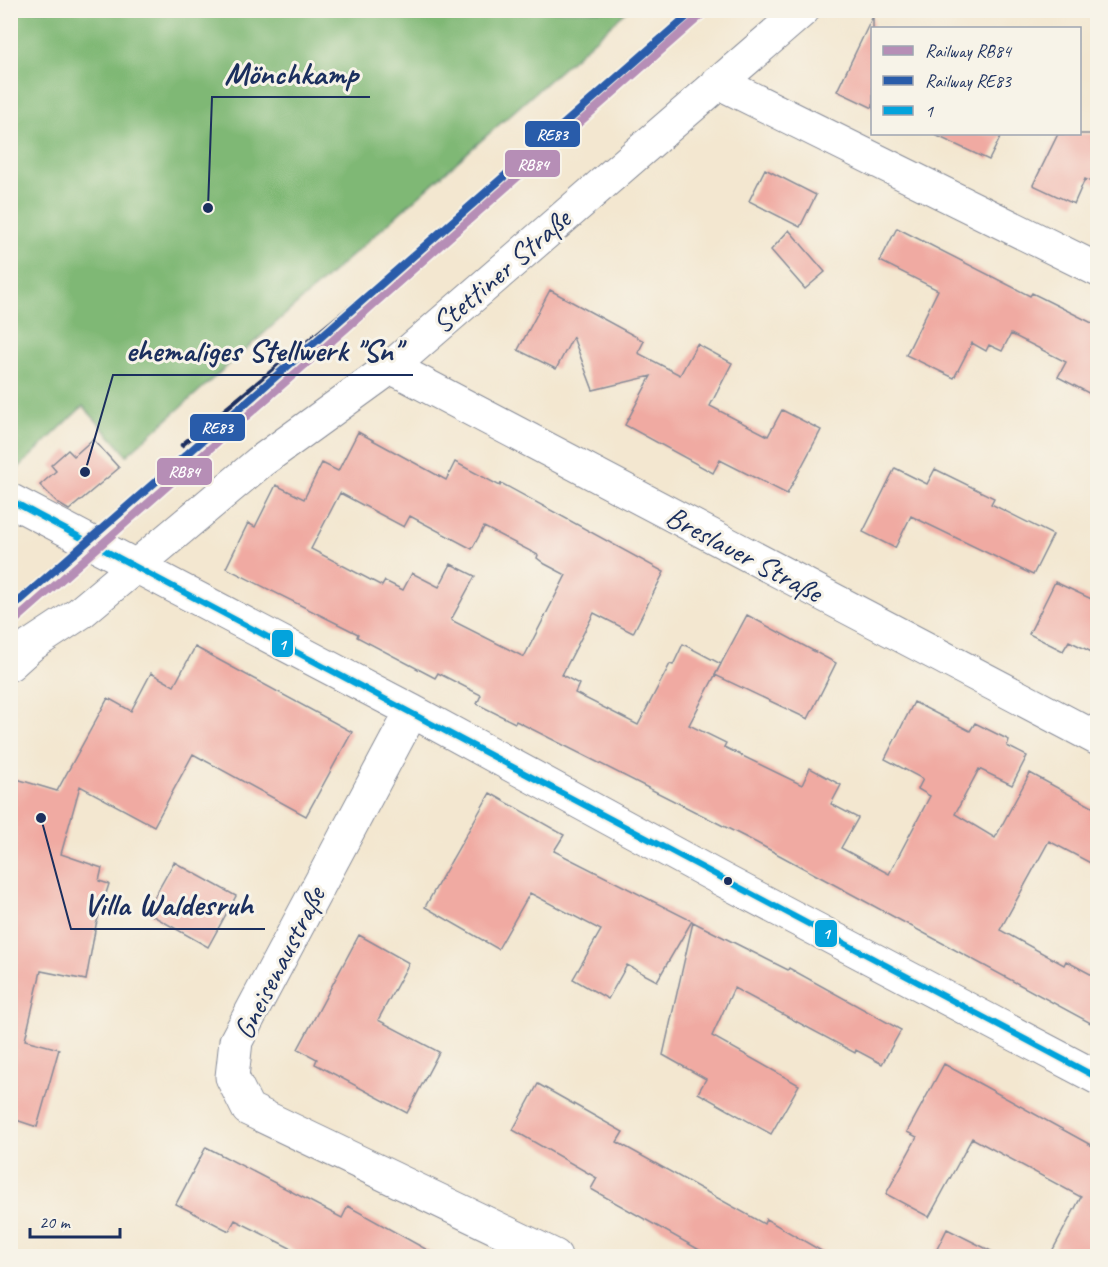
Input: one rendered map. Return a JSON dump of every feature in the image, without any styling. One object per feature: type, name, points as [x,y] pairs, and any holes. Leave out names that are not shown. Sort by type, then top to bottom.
[{"type":"street","name":"Stettiner Straße","points":[[10,664],[30,646],[80,613],[137,567],[260,462],[391,367],[803,10]]},
{"type":"street","points":[[718,82],[1098,270]]},
{"type":"street","name":"Breslauer Straße","points":[[391,367],[1098,739]]},
{"type":"street","points":[[10,501],[412,711],[719,878],[1098,1078]]},
{"type":"street","name":"Gneisenaustraße","points":[[412,711],[236,1041],[232,1077],[248,1109],[555,1257]]},
{"type":"green space","points":[[10,11],[627,11],[127,455],[83,406],[17,469],[10,465]]},
{"type":"building","points":[[873,16],[871,107],[837,91]]},
{"type":"building","points":[[1098,134],[1098,185],[1085,179],[1074,204],[1033,185],[1058,135]]},
{"type":"building","points":[[935,135],[1002,135],[989,160]]},
{"type":"building","points":[[765,169],[816,195],[800,227],[749,201]]},
{"type":"building","points":[[897,228],[1030,296],[1032,293],[1098,326],[1098,398],[1058,377],[1066,362],[1011,334],[1002,351],[989,345],[986,351],[972,343],[954,378],[906,355],[938,290],[880,261]]},
{"type":"building","points":[[789,230],[825,272],[805,289],[771,250]]},
{"type":"building","points":[[550,290],[644,341],[638,353],[680,375],[697,344],[732,363],[710,406],[768,436],[782,410],[821,430],[787,494],[720,460],[713,473],[625,425],[651,376],[593,390],[573,337],[556,369],[518,350]]},
{"type":"building","points":[[358,432],[446,480],[455,462],[500,486],[501,483],[664,572],[633,633],[594,613],[562,675],[579,684],[575,693],[638,725],[683,644],[721,664],[689,725],[726,743],[724,747],[802,785],[810,768],[841,785],[831,804],[858,818],[841,848],[889,874],[930,796],[918,789],[923,779],[885,759],[914,702],[970,731],[975,723],[1009,740],[1007,746],[1027,756],[1012,785],[979,769],[955,814],[995,838],[1030,773],[1098,810],[1098,867],[1049,841],[1000,930],[1064,965],[1066,961],[1098,978],[1098,1027],[757,843],[516,721],[515,723],[477,704],[481,695],[438,673],[435,678],[357,637],[358,634],[226,568],[248,523],[255,527],[276,485],[304,499],[322,463],[338,471]],"holes":[[[340,493],[404,527],[410,516],[472,549],[484,527],[538,555],[537,558],[545,564],[566,575],[524,657],[451,620],[475,576],[451,564],[439,587],[412,573],[403,590],[385,581],[382,586],[311,549]]]},
{"type":"building","points":[[93,439],[119,468],[69,510],[59,504],[40,485],[56,471],[51,465],[68,450],[74,456]]},
{"type":"building","points":[[895,468],[927,484],[935,469],[994,498],[991,504],[1053,535],[1033,575],[911,516],[895,548],[863,532]]},
{"type":"building","points":[[1055,582],[1098,602],[1098,655],[1069,641],[1063,651],[1029,634]]},
{"type":"building","points":[[747,615],[836,663],[808,719],[715,675]]},
{"type":"building","points":[[195,647],[352,732],[306,816],[193,754],[154,826],[80,786],[61,854],[102,868],[99,881],[109,884],[96,925],[86,980],[41,971],[25,1040],[59,1049],[37,1127],[10,1118],[10,777],[57,791],[108,698],[131,711],[151,673],[174,686]]},
{"type":"building","points":[[490,793],[564,835],[554,851],[692,921],[657,981],[627,965],[608,999],[573,979],[601,930],[530,893],[498,949],[425,907]]},
{"type":"building","points":[[174,862],[236,896],[208,947],[146,912]]},
{"type":"building","points":[[693,922],[788,970],[789,968],[901,1030],[882,1064],[856,1050],[855,1053],[734,988],[712,1036],[799,1085],[771,1134],[698,1093],[706,1079],[663,1055]]},
{"type":"building","points":[[359,935],[409,963],[378,1020],[439,1052],[407,1113],[315,1064],[317,1059],[298,1049]]},
{"type":"building","points":[[944,1064],[1098,1149],[1098,1257],[1049,1257],[1081,1197],[972,1138],[929,1217],[886,1194],[917,1137],[907,1132]]},
{"type":"building","points":[[538,1084],[623,1132],[617,1142],[764,1224],[766,1219],[832,1257],[712,1257],[591,1189],[597,1178],[513,1130]]},
{"type":"building","points":[[206,1147],[342,1218],[348,1206],[440,1257],[308,1257],[235,1220],[229,1231],[176,1204]]},
{"type":"building","points":[[947,1229],[1003,1257],[933,1257]]},
{"type":"railway","points":[[182,445],[684,32]]},
{"type":"rail line","name":"RB84","points":[[10,625],[707,10]]},
{"type":"rail line","name":"RE83","points":[[16,604],[686,17]]},
{"type":"transit line","name":"1","points":[[10,500],[1098,1078]]},
{"type":"place","name":"Mönchkamp","points":[[208,208]]},
{"type":"place","name":"ehemaliges Stellwerk \"Sn\"","points":[[85,472]]},
{"type":"place","name":"Villa Waldesruh","points":[[41,818]]}]
